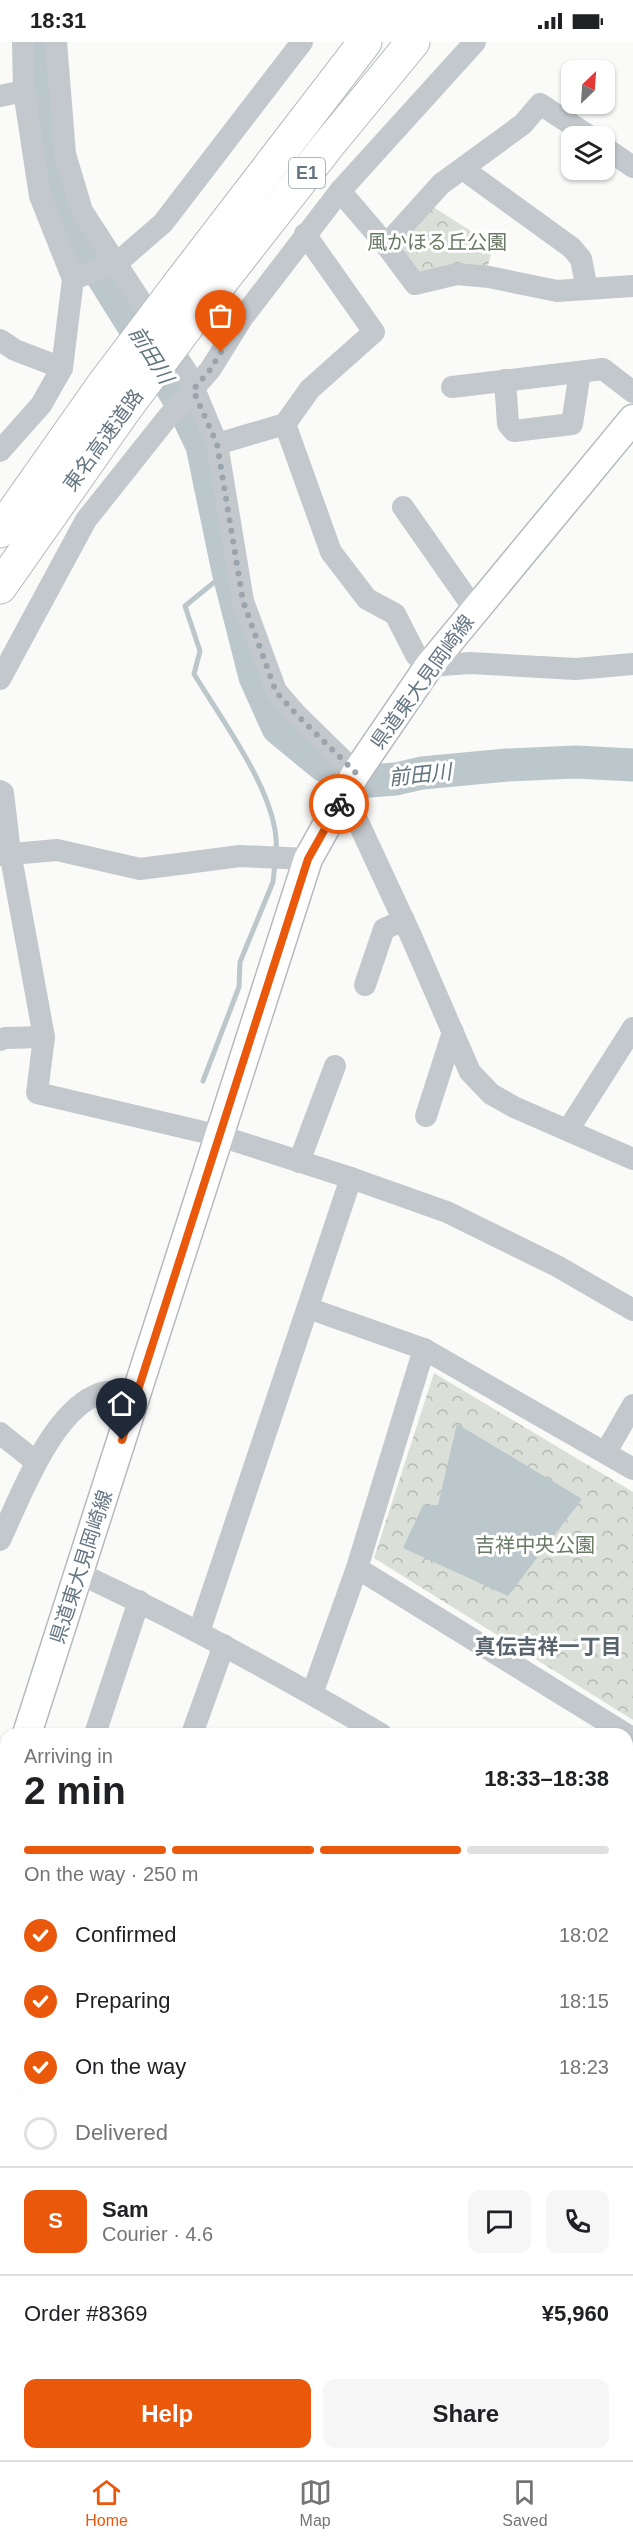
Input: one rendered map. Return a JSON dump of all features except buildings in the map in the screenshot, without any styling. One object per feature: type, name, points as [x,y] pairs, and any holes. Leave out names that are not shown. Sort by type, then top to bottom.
[{"type":"highway","name":"東名高速道路","points":[[0,531],[103,385],[365,42]]},
{"type":"highway","name":"東名高速道路","points":[[0,587],[125,409],[203,305],[329,144],[413,42]]},
{"type":"main road","name":"県道東大見岡崎線","points":[[29,1728],[308,859],[351,784],[429,666],[633,419]]},
{"type":"street","points":[[73,279],[117,263],[163,223],[302,42]]},
{"type":"street","points":[[0,680],[86,520],[168,417],[210,370],[243,317],[305,234],[340,191],[475,42]]},
{"type":"street","points":[[0,451],[41,405],[62,368],[73,279],[40,196],[24,91],[23,43],[56,43],[65,154],[82,211],[188,374],[217,444],[243,601],[276,692],[351,784],[404,920],[470,1072],[491,1094],[633,1159]]},
{"type":"street","points":[[0,96],[24,91]]},
{"type":"street","points":[[387,245],[441,184],[523,124],[540,104],[574,126]]},
{"type":"street","points":[[615,155],[633,167]]},
{"type":"street","points":[[463,169],[572,248],[581,259],[587,289]]},
{"type":"street","points":[[340,191],[387,245],[415,284],[457,274],[489,277],[557,291],[633,286]]},
{"type":"street","points":[[217,444],[285,424],[310,389],[374,332],[305,234]]},
{"type":"street","points":[[0,340],[15,350],[62,368]]},
{"type":"street","points":[[452,387],[603,369],[633,392]]},
{"type":"street","points":[[505,380],[508,424],[514,431],[572,424],[580,372]]},
{"type":"street","points":[[285,424],[331,552],[367,599],[395,614],[416,655],[429,666],[470,663],[576,669],[633,664]]},
{"type":"street","points":[[404,507],[475,610]]},
{"type":"street","points":[[0,791],[3,793],[5,854],[44,1037],[37,1093],[220,1136],[447,1212],[557,1266],[633,1311]]},
{"type":"street","points":[[5,854],[57,850],[140,869],[240,856],[308,859]]},
{"type":"street","points":[[365,985],[384,929],[404,920]]},
{"type":"street","points":[[568,1130],[633,1028]]},
{"type":"street","points":[[426,1116],[453,1032]]},
{"type":"street","points":[[0,1040],[44,1037]]},
{"type":"street","points":[[299,1162],[335,1066]]},
{"type":"street","points":[[199,1632],[351,1178]]},
{"type":"street","points":[[308,1308],[424,1349],[633,1469]]},
{"type":"street","points":[[312,1694],[357,1568],[424,1349]]},
{"type":"street","points":[[0,1540],[36,1462],[54,1432],[71,1414],[96,1394],[118,1392],[137,1395]]},
{"type":"street","points":[[606,1452],[633,1405]]},
{"type":"street","points":[[0,1433],[36,1462]]},
{"type":"street","points":[[357,1568],[616,1728]]},
{"type":"street","points":[[78,1573],[139,1601],[224,1645],[371,1728]]},
{"type":"street","points":[[97,1728],[139,1601]]},
{"type":"street","points":[[194,1728],[224,1645]]},
{"type":"green space","name":"風かほる丘公園","points":[[430,205],[493,245],[487,270],[419,276],[397,250]]},
{"type":"green space","name":"吉祥中央公園","points":[[434,1373],[633,1492],[633,1720],[374,1558]]},
{"type":"shaded area","points":[[457,1424],[582,1499],[508,1596],[403,1548],[423,1505],[438,1505]]},
{"type":"waterway","name":"前田川","points":[[39,42],[39,65],[49,164],[73,229],[182,404],[202,446],[228,571],[255,677],[278,728],[323,765],[356,782],[507,765],[576,762],[633,765]]},
{"type":"waterway","points":[[228,571],[185,606],[200,651],[194,674],[233,736],[259,784],[269,807],[275,830],[276,851]]},
{"type":"waterway","points":[[203,1081],[239,987],[240,962],[273,882],[275,863]]},
{"type":"way so far","points":[[221,352],[210,370],[193,390],[217,444],[243,601],[276,692],[356,773],[339,804]]},
{"type":"district","name":"真伝吉祥一丁目","points":[[548,1647]]},
{"type":"route","points":[[122,1440],[308,859],[339,804]]}]
